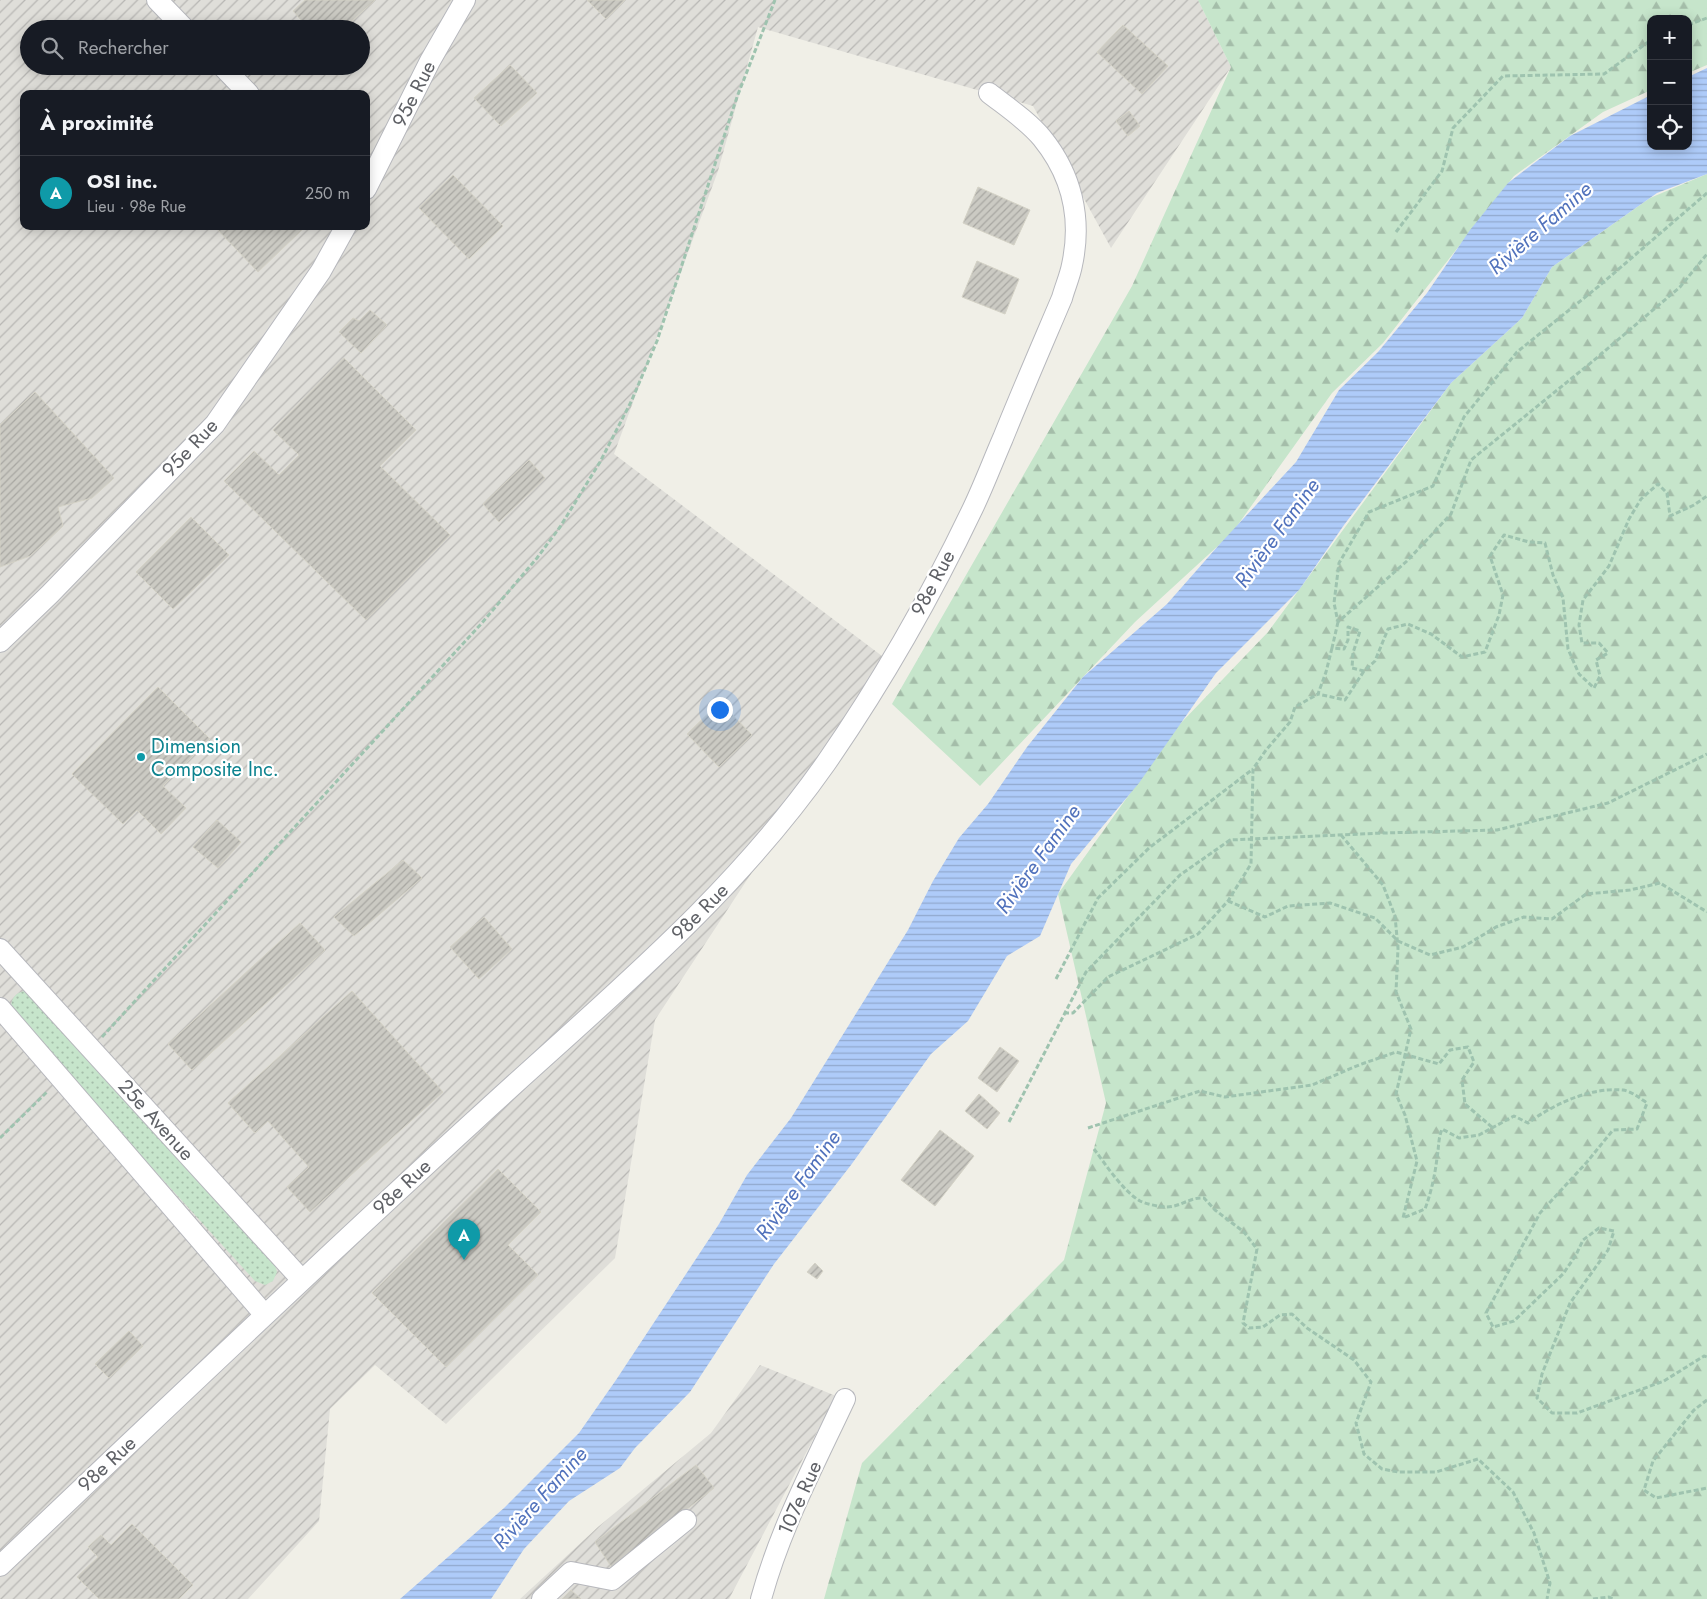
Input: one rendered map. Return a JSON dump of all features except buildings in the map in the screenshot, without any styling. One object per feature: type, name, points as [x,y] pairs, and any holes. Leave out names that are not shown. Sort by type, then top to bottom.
[{"type":"street","points":[[157,0],[176,20]]},
{"type":"street","name":"95e Rue","points":[[370,181],[430,61],[465,0]]},
{"type":"street","points":[[231,75],[245,90]]},
{"type":"street","name":"98e Rue","points":[[0,1566],[302,1280],[662,950],[723,891],[763,844],[825,764],[890,662],[974,506],[1062,298],[1072,266],[1077,228],[1073,197],[1061,167],[1042,138],[1022,119],[989,93]]},
{"type":"street","name":"95e Rue","points":[[0,642],[50,594],[215,424],[321,271],[344,230]]},
{"type":"street","name":"25e Avenue","points":[[3,959],[302,1280]]},
{"type":"street","points":[[0,1008],[265,1315]]},
{"type":"street","name":"107e Rue","points":[[761,1599],[768,1574],[795,1506],[845,1400]]},
{"type":"street","points":[[542,1599],[571,1572],[612,1580],[686,1520]]},
{"type":"path","points":[[96,1043],[481,624],[537,558],[570,511],[618,428],[650,359],[670,304],[737,97],[775,0]]},
{"type":"path","points":[[1692,24],[1707,18]]},
{"type":"path","points":[[1396,232],[1442,171],[1453,128],[1503,76],[1604,74],[1647,43]]},
{"type":"path","points":[[1056,979],[1098,898],[1149,848],[1253,769],[1266,750],[1290,722],[1295,707],[1318,694],[1326,672],[1338,622],[1334,603],[1339,563],[1369,512],[1432,486],[1464,416],[1517,352],[1707,193]]},
{"type":"path","points":[[1338,622],[1406,561],[1451,514],[1471,460],[1593,361],[1680,287],[1707,254]]},
{"type":"path","points":[[1318,694],[1345,700],[1364,671],[1375,661],[1388,629],[1408,624],[1431,634],[1462,657],[1485,652],[1503,595],[1490,556],[1504,535],[1529,542],[1545,543],[1553,576],[1563,598],[1568,649],[1579,674],[1594,688],[1600,676],[1596,660],[1608,653],[1598,643],[1582,643],[1579,625],[1583,600],[1609,566],[1629,519],[1641,499],[1658,484],[1668,493],[1670,516],[1694,505],[1707,496]]},
{"type":"path","points":[[1332,648],[1344,650],[1348,640],[1348,627],[1360,631],[1353,653],[1352,668],[1364,671]]},
{"type":"path","points":[[1009,1122],[1086,972],[1180,875],[1230,840],[1497,830],[1608,803],[1707,754]]},
{"type":"path","points":[[1064,1013],[1073,1013],[1108,977],[1198,934],[1228,901],[1251,864],[1253,769]]},
{"type":"path","points":[[1340,835],[1384,885],[1395,916],[1398,940],[1396,992],[1411,1029],[1396,1094],[1404,1114],[1416,1162],[1403,1218],[1425,1209],[1432,1192],[1438,1157],[1438,1139],[1442,1129],[1459,1138],[1479,1135],[1514,1116],[1528,1123],[1543,1112],[1591,1092],[1625,1090],[1647,1103],[1637,1129],[1613,1130],[1588,1162],[1540,1213],[1486,1313],[1493,1327],[1514,1322],[1563,1274],[1576,1255],[1583,1240],[1599,1228],[1614,1231],[1608,1250],[1570,1303],[1542,1374],[1537,1398],[1552,1413],[1577,1413],[1664,1381],[1704,1356],[1707,1357]]},
{"type":"path","points":[[1228,901],[1266,917],[1288,906],[1330,903],[1375,918],[1398,940],[1430,955],[1463,947],[1496,927],[1524,917],[1552,919],[1586,894],[1630,890],[1660,883],[1707,912]]},
{"type":"path","points":[[1088,1128],[1200,1091],[1224,1097],[1312,1085],[1396,1052],[1439,1064],[1450,1050],[1468,1047],[1474,1062],[1462,1080],[1465,1104],[1493,1128]]},
{"type":"path","points":[[0,1138],[48,1091]]},
{"type":"path","points":[[1094,1149],[1119,1182],[1141,1202],[1167,1207],[1195,1198],[1204,1198],[1215,1210],[1244,1232],[1257,1249],[1243,1323],[1249,1328],[1263,1327],[1280,1315],[1292,1314],[1307,1328],[1354,1360],[1371,1382],[1356,1423],[1364,1454],[1382,1469],[1398,1472],[1436,1472],[1478,1459],[1513,1492],[1534,1533],[1550,1582],[1547,1599]]},
{"type":"path","points":[[1707,1400],[1694,1410],[1653,1461],[1644,1490],[1656,1498],[1707,1488]]},
{"type":"path","points":[[1593,1599],[1609,1597],[1613,1599]]},
{"type":"shaded area","points":[[0,0],[1198,0],[1231,67],[1111,248],[1033,106],[758,27],[718,171],[614,454],[890,662],[655,1020],[615,1258],[446,1424],[375,1365],[330,1409],[319,1521],[248,1599],[0,1599]]},
{"type":"shaded area","points":[[760,1365],[836,1396],[729,1599],[520,1599],[598,1527],[711,1433]]},
{"type":"green space","points":[[1198,0],[1707,0],[1707,65],[1692,71],[1692,15],[1647,15],[1647,92],[1603,112],[1514,176],[1383,343],[1332,393],[1232,533],[1135,622],[980,786],[892,704],[1132,286],[1231,67]]},
{"type":"green space","points":[[1707,174],[1707,1599],[824,1599],[862,1463],[1064,1260],[1106,1103],[1058,894],[1179,725],[1268,632],[1451,383],[1522,318],[1552,267],[1650,198]]},
{"type":"green space","points":[[28,991],[275,1265],[277,1272],[273,1281],[265,1285],[255,1281],[66,1073],[11,1007],[15,996]]},
{"type":"water","name":"Rivière Famine","points":[[1707,68],[1707,174],[1657,193],[1552,267],[1522,318],[1451,383],[1344,525],[1299,590],[1216,673],[1139,783],[1071,864],[1040,936],[1007,956],[968,1021],[931,1054],[851,1165],[774,1264],[690,1392],[635,1448],[620,1468],[569,1501],[524,1549],[491,1599],[400,1599],[504,1508],[579,1433],[719,1224],[747,1175],[791,1118],[908,930],[933,881],[959,838],[988,804],[1027,747],[1083,677],[1167,604],[1296,462],[1339,390],[1378,352],[1427,293],[1470,230],[1508,183],[1570,136],[1647,97],[1647,150],[1692,150],[1692,75]]},
{"type":"place","name":"Dimension Composite Inc.","points":[[141,757]]},
{"type":"place","name":"OSI inc.","points":[[464,1260]]}]
